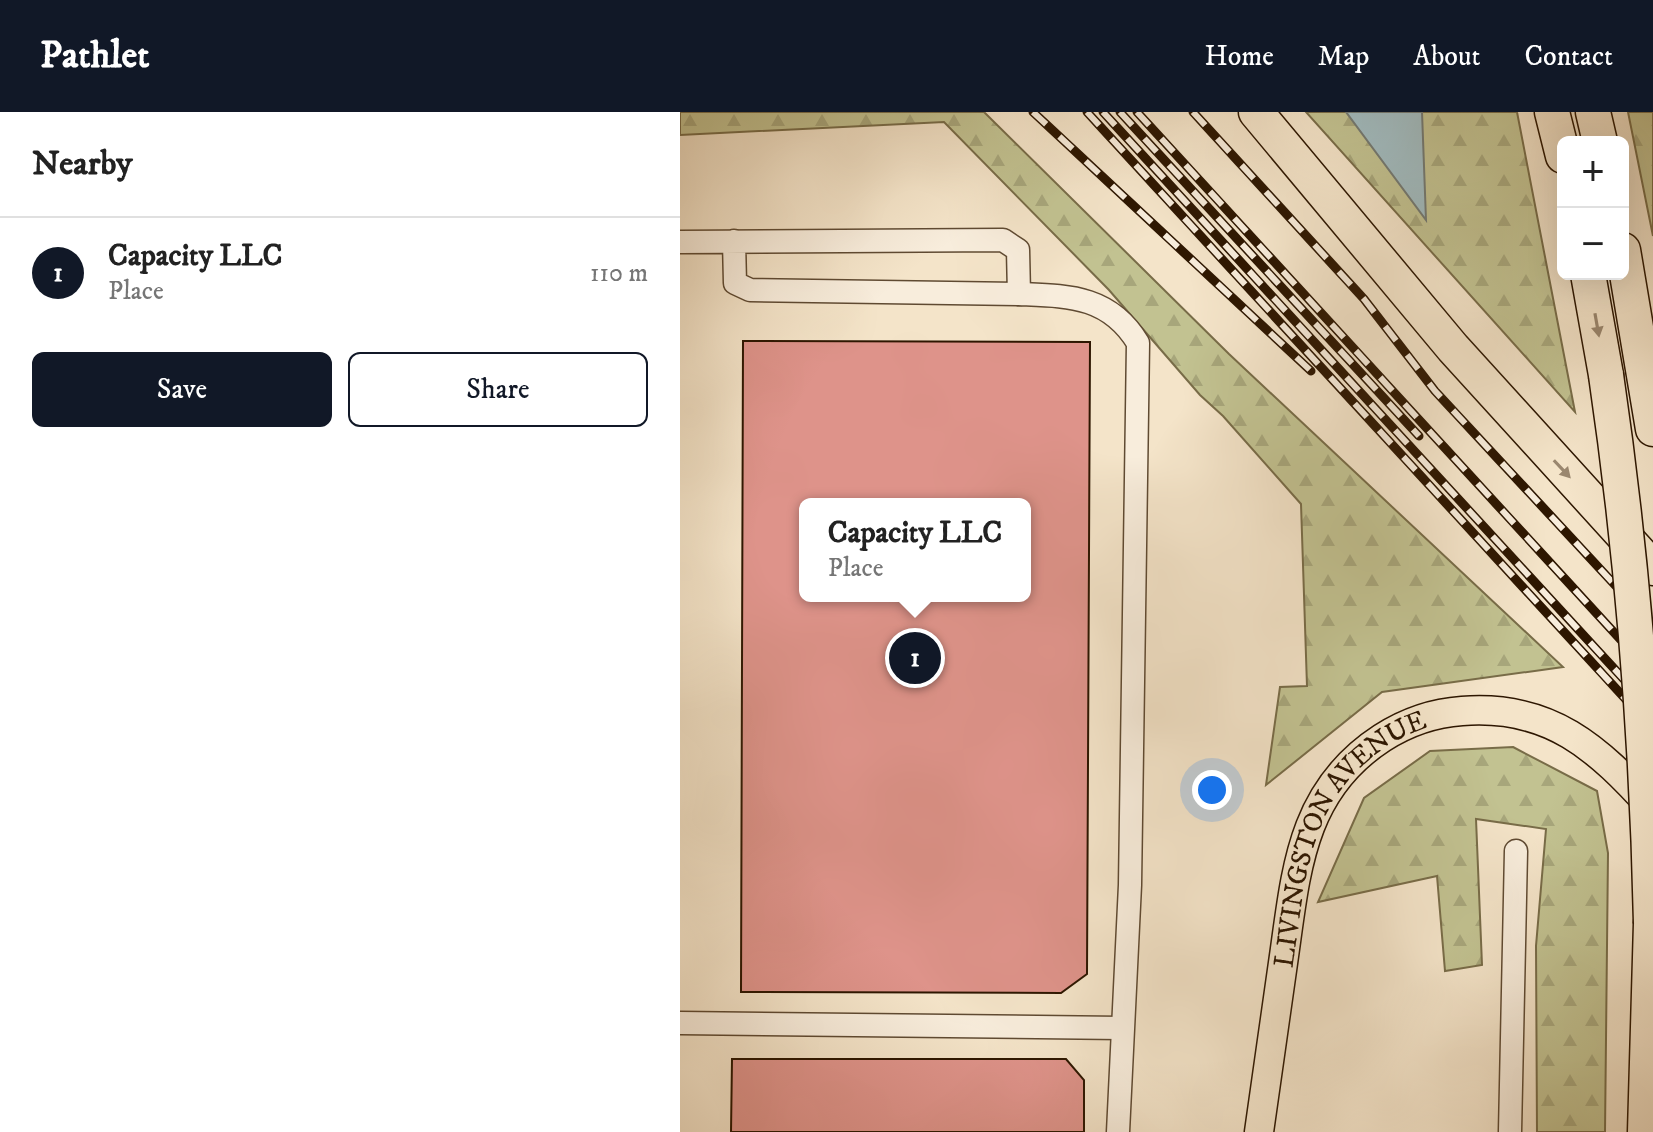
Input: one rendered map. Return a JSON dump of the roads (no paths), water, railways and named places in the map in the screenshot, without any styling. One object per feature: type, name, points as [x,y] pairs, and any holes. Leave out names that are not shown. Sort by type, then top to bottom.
[{"type":"highway","points":[[1256,112],[1453,348],[1653,568]]},
{"type":"highway","points":[[1286,112],[1442,301],[1653,536]]},
{"type":"highway","points":[[1552,112],[1558,136]]},
{"type":"highway","points":[[1593,112],[1599,136]]},
{"type":"highway","points":[[1589,280],[1628,531],[1642,676],[1651,923],[1645,1132]]},
{"type":"highway","points":[[1628,280],[1653,429]]},
{"type":"main road","name":"LIVINGSTON AVENUE","points":[[1259,1132],[1303,846],[1323,796],[1359,754],[1392,732],[1431,716],[1474,710],[1515,713],[1553,724],[1585,743],[1617,769],[1653,809]]},
{"type":"lane","points":[[680,242],[1003,240],[1018,250],[1019,294]]},
{"type":"lane","points":[[734,241],[735,283],[750,290],[1081,296],[1128,327],[1138,343],[1130,885],[1118,1132]]},
{"type":"lane","points":[[1510,1132],[1516,851]]},
{"type":"lane","points":[[680,1023],[1122,1028]]},
{"type":"water","points":[[1346,112],[1422,112],[1426,220]]},
{"type":"railway","points":[[1033,112],[1311,371]]},
{"type":"railway","points":[[1087,112],[1653,729]]},
{"type":"railway","points":[[1103,112],[1653,711]]},
{"type":"railway","points":[[1120,112],[1419,436]]},
{"type":"railway","points":[[1137,112],[1653,675]]},
{"type":"railway","points":[[1193,112],[1364,299],[1435,391],[1653,626]]},
{"type":"place","name":"Capacity LLC","points":[[915,658]]}]
